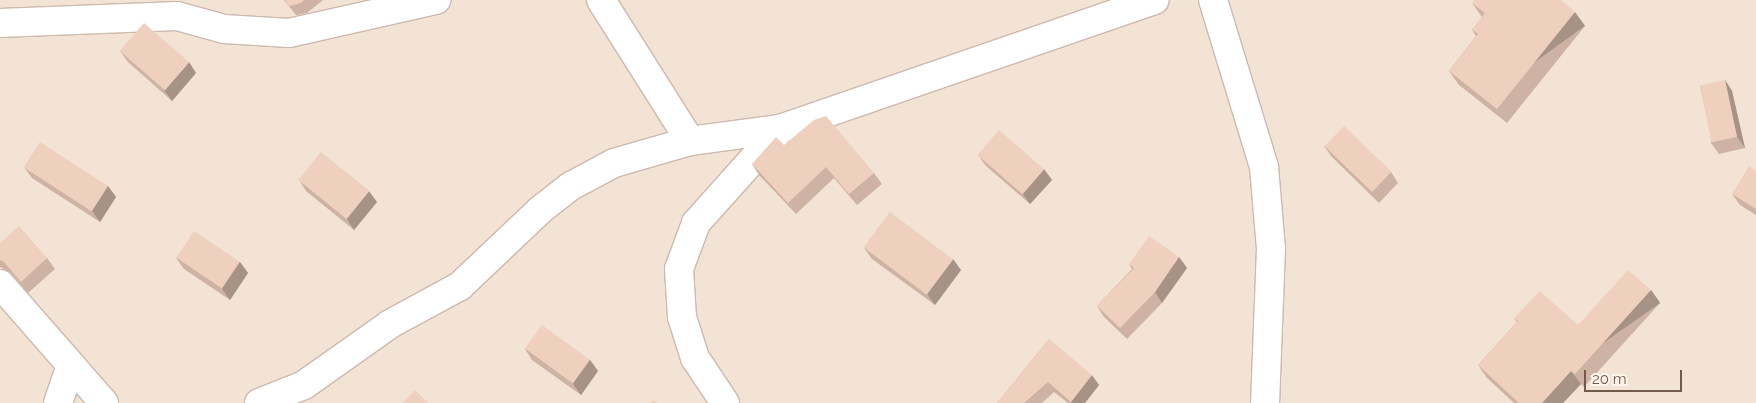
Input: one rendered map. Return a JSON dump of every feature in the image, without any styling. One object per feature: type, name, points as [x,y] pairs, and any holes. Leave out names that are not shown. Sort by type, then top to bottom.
[{"type":"street","points":[[7,14],[177,16],[224,29],[289,33],[436,0]]},
{"type":"street","points":[[601,0],[690,141]]},
{"type":"street","points":[[259,403],[309,394],[390,324],[460,286],[540,210],[571,186],[614,163],[690,141],[780,129],[1154,0]]},
{"type":"street","points":[[1213,0],[1264,168],[1271,248],[1265,403]]},
{"type":"street","points":[[725,403],[695,358],[682,317],[679,269],[696,224],[780,129]]},
{"type":"street","points":[[0,284],[104,403]]},
{"type":"street","points":[[58,403],[71,365]]},
{"type":"shaded area","points":[[0,0],[1756,0],[1756,403],[0,403]]},
{"type":"building","points":[[285,0],[304,0],[301,3],[289,6]]},
{"type":"building","points":[[1474,0],[1561,0],[1575,12],[1497,109],[1449,71],[1478,34],[1472,30],[1485,13],[1472,3]]},
{"type":"building","points":[[144,23],[189,62],[165,90],[120,51]]},
{"type":"building","points":[[1725,80],[1737,137],[1712,142],[1700,85]]},
{"type":"building","points":[[826,116],[874,173],[849,194],[826,167],[788,203],[752,164],[776,137],[784,145],[814,120]]},
{"type":"building","points":[[1344,126],[1391,172],[1372,192],[1325,146]]},
{"type":"building","points":[[999,130],[1044,169],[1023,194],[977,155]]},
{"type":"building","points":[[40,142],[108,186],[92,211],[24,167]]},
{"type":"building","points":[[321,152],[369,191],[347,219],[298,180]]},
{"type":"building","points":[[1749,166],[1756,171],[1756,209],[1732,194]]},
{"type":"building","points":[[890,212],[953,260],[927,295],[864,247]]},
{"type":"building","points":[[19,226],[47,258],[21,282],[4,262],[0,260],[0,243]]},
{"type":"building","points":[[194,231],[240,262],[222,288],[176,258]]},
{"type":"building","points":[[1149,236],[1179,257],[1155,292],[1120,328],[1097,306],[1134,268],[1129,264]]},
{"type":"building","points":[[1628,270],[1651,290],[1575,374],[1571,371],[1542,403],[1519,403],[1478,365],[1518,321],[1514,318],[1540,291],[1578,325]]},
{"type":"building","points":[[542,325],[590,360],[573,383],[525,348]]},
{"type":"building","points":[[1049,339],[1092,375],[1071,402],[1048,382],[1024,403],[997,403]]},
{"type":"building","points":[[415,390],[428,403],[402,403]]}]
